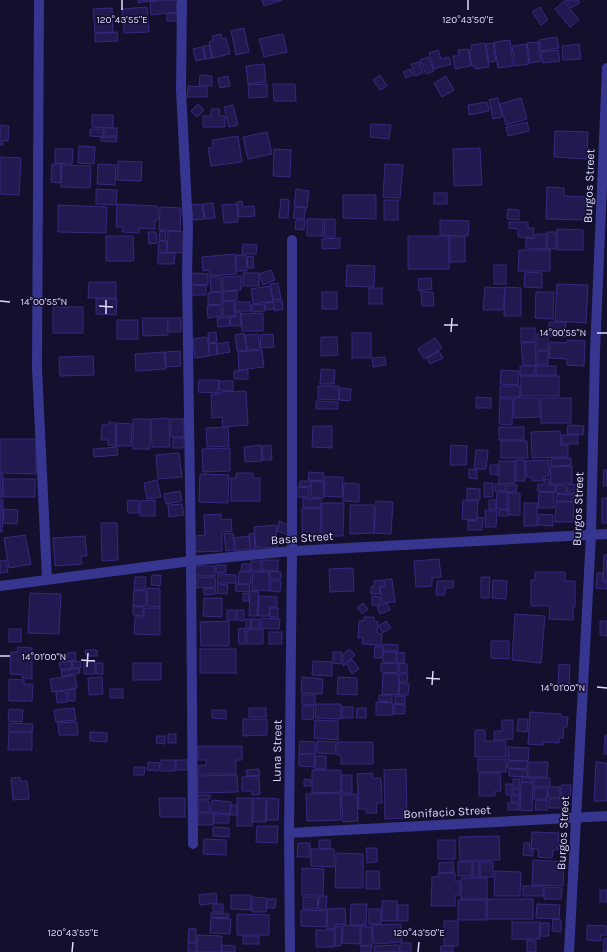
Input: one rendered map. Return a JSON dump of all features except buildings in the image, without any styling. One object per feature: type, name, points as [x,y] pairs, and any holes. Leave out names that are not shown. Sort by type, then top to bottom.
[{"type":"street","points":[[39,0],[37,368],[47,579]]},
{"type":"street","points":[[182,0],[181,90],[188,227],[187,275],[193,844]]},
{"type":"street","name":"Burgos Street","points":[[569,952],[591,534],[595,352],[607,68]]},
{"type":"street","name":"Luna Street","points":[[290,952],[289,833],[292,551],[292,240]]},
{"type":"street","name":"Basa Street","points":[[0,586],[191,561],[292,551],[607,534]]},
{"type":"street","name":"Bonifacio Street","points":[[289,833],[607,816]]}]
